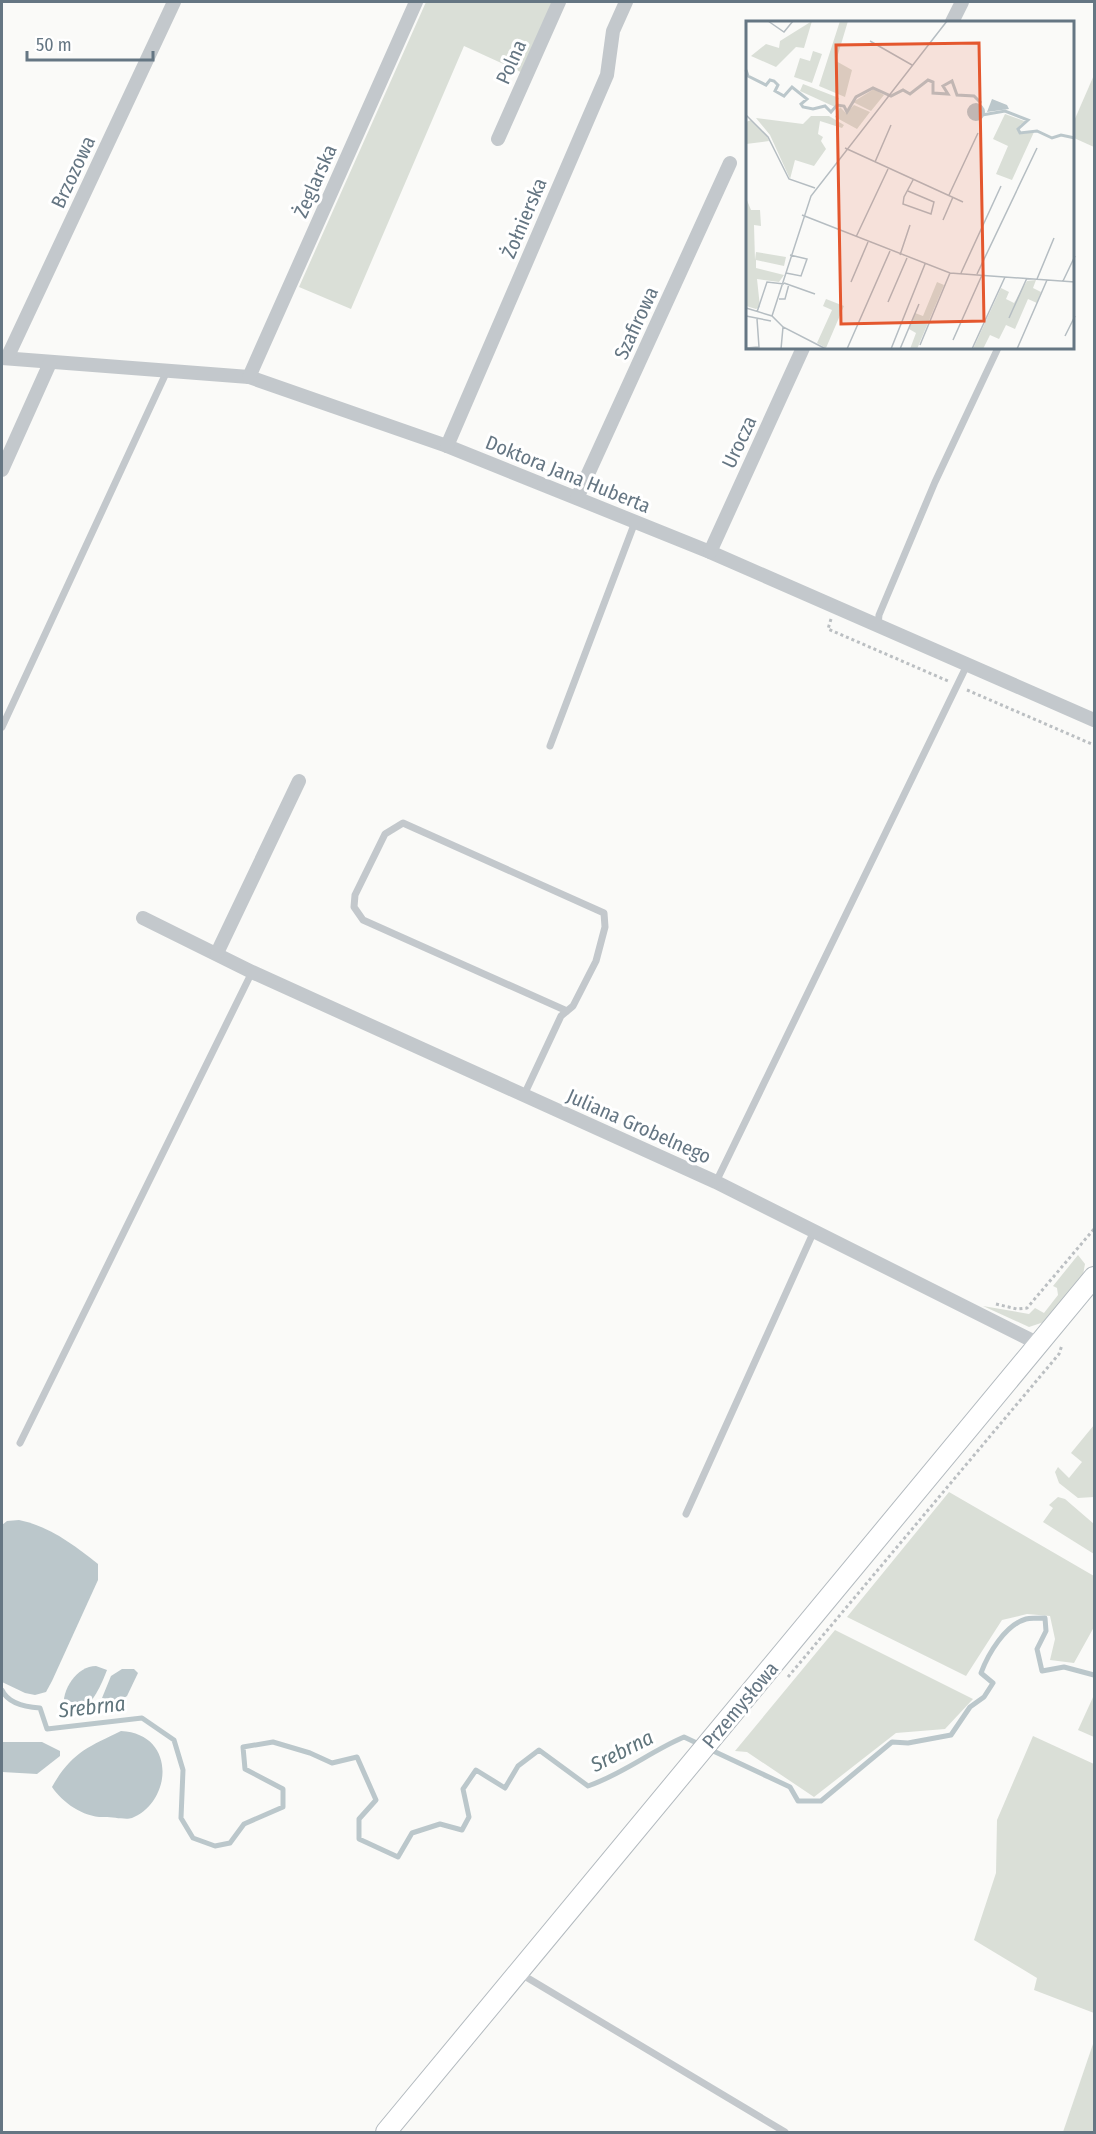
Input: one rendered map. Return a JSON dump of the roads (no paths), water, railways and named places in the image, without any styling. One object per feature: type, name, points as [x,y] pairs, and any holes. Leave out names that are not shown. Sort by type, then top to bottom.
[{"type":"street","name":"Brzozowa","points":[[4,358],[174,2]]},
{"type":"street","name":"Żeglarska","points":[[249,377],[416,2]]},
{"type":"street","name":"Polna","points":[[498,139],[559,2]]},
{"type":"street","name":"Żołnierska","points":[[447,446],[607,75],[613,31],[626,2]]},
{"type":"street","points":[[952,21],[962,2]]},
{"type":"street","name":"Szafirowa","points":[[577,498],[730,163]]},
{"type":"street","name":"Urocza","points":[[710,552],[802,350]]},
{"type":"street","name":"Doktora Jana Huberta","points":[[4,358],[249,377],[447,446],[577,498],[710,552],[1095,720]]},
{"type":"street","points":[[2,470],[50,363]]},
{"type":"street","points":[[217,953],[299,781]]},
{"type":"street","name":"Juliana Grobelnego","points":[[143,918],[252,972],[716,1182],[1039,1344]]},
{"type":"street","name":"Przemysłowa","points":[[386,2133],[1095,1277]]},
{"type":"lane","points":[[878,625],[879,615],[935,482],[997,350]]},
{"type":"lane","points":[[2,727],[167,371]]},
{"type":"lane","points":[[550,746],[635,522]]},
{"type":"lane","points":[[716,1182],[967,664]]},
{"type":"lane","points":[[524,1095],[558,1022],[573,1006],[596,961],[605,927],[604,913],[403,823],[390,829],[355,896],[354,908],[363,920],[567,1011]]},
{"type":"lane","points":[[20,1443],[252,972]]},
{"type":"lane","points":[[686,1514],[814,1231]]},
{"type":"lane","points":[[519,1972],[784,2133]]},
{"type":"waterway","name":"Srebrna","points":[[709,1749],[790,1787],[798,1801],[821,1801],[892,1742],[908,1743],[951,1735],[970,1707],[984,1697],[993,1683],[981,1673],[984,1665],[998,1641],[1018,1622],[1045,1618],[1046,1631],[1037,1649],[1042,1671],[1064,1667],[1094,1675]]},
{"type":"waterway","name":"Srebrna","points":[[2,1690],[13,1702],[40,1708],[47,1729],[142,1718],[174,1740],[183,1770],[181,1818],[193,1838],[215,1846],[230,1843],[244,1824],[283,1807],[283,1789],[245,1769],[243,1747],[273,1742],[310,1753],[332,1763],[357,1757],[376,1800],[359,1819],[359,1839],[398,1857],[412,1833],[440,1824],[462,1830],[469,1817],[463,1789],[476,1770],[505,1788],[518,1766],[539,1750],[588,1786],[684,1737],[701,1745]]}]
